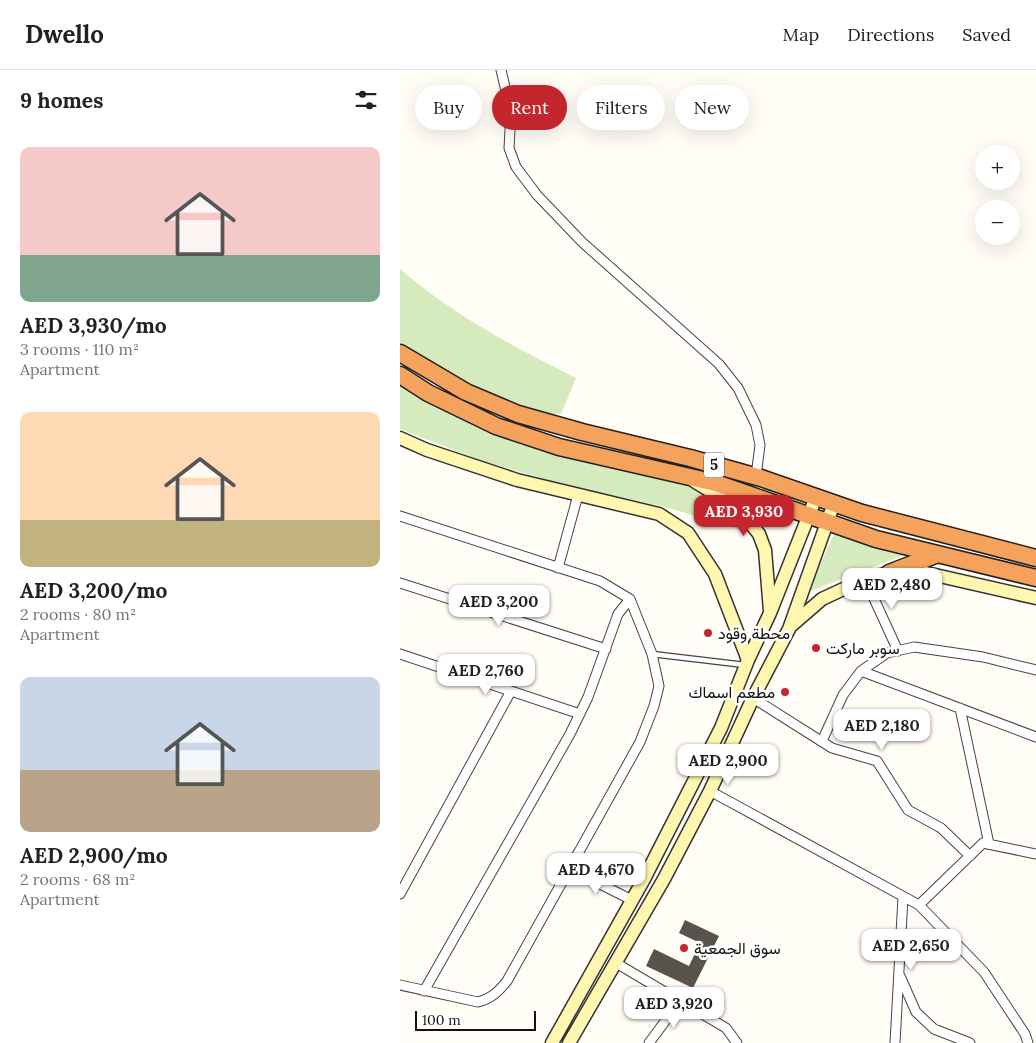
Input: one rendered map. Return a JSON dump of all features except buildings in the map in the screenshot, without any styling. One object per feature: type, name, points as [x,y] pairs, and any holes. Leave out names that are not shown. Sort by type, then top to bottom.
[{"type":"highway","name":"5","points":[[400,353],[466,392],[518,414],[756,476],[862,513],[1036,558]]},
{"type":"highway","name":"5","points":[[400,375],[428,393],[496,426],[559,447],[716,483],[876,539],[1036,578]]},
{"type":"highway","points":[[889,573],[938,554]]},
{"type":"street","points":[[501,70],[510,112],[509,148],[516,167],[537,195],[582,242],[719,364],[738,388],[756,424],[760,445],[756,476]]},
{"type":"street","points":[[400,438],[427,450],[517,480],[659,514],[688,533],[715,574],[747,663]]},
{"type":"street","points":[[688,477],[727,501],[747,519],[759,534],[765,550],[770,613]]},
{"type":"street","points":[[558,568],[578,494]]},
{"type":"street","points":[[552,1043],[632,900],[722,728],[747,663],[810,516],[816,497]]},
{"type":"street","points":[[569,1043],[664,879],[709,793],[753,698],[789,629],[834,503]]},
{"type":"street","points":[[400,516],[600,581],[630,599],[652,654],[659,686],[654,706],[640,742],[507,981],[498,992],[489,999],[478,1002],[400,985]]},
{"type":"street","points":[[789,629],[822,599],[865,579],[889,573],[922,572],[1036,598]]},
{"type":"street","points":[[865,579],[898,651]]},
{"type":"street","points":[[400,583],[606,649]]},
{"type":"street","points":[[424,991],[535,797],[580,714],[618,614],[630,599]]},
{"type":"street","points":[[822,741],[843,695],[861,671],[887,653],[914,647],[983,657],[1036,670]]},
{"type":"street","points":[[400,654],[580,714]]},
{"type":"street","points":[[861,671],[1036,737]]},
{"type":"street","points":[[400,894],[511,691]]},
{"type":"street","points":[[753,698],[832,748],[878,761],[908,810],[941,828],[970,856]]},
{"type":"street","points":[[960,708],[989,844]]},
{"type":"street","points":[[692,785],[919,906],[984,972],[1025,1034],[1028,1043]]},
{"type":"street","points":[[919,906],[983,843],[1036,854]]},
{"type":"street","points":[[570,869],[632,900]]},
{"type":"street","points":[[895,1043],[904,897]]},
{"type":"street","points":[[616,964],[726,1028],[737,1043]]},
{"type":"street","points":[[899,973],[916,1012],[934,1028],[970,1043]]},
{"type":"street","points":[[653,1041],[680,1001]]},
{"type":"lane","points":[[652,654],[747,663]]},
{"type":"green space","points":[[400,269],[420,286],[463,316],[507,342],[576,378],[561,414],[538,414],[471,387],[420,357],[400,342]]},
{"type":"green space","points":[[400,384],[418,396],[506,438],[609,467],[690,487],[717,501],[742,522],[742,530],[662,506],[565,485],[480,460],[400,429]]},
{"type":"green space","points":[[834,534],[907,554],[808,592]]},
{"type":"place","name":"محطة وقود","points":[[708,633]]},
{"type":"place","name":"سوبر ماركت","points":[[816,648]]},
{"type":"place","name":"مطعم اسماك","points":[[785,692]]},
{"type":"place","name":"سوق الجمعية","points":[[684,948]]}]
